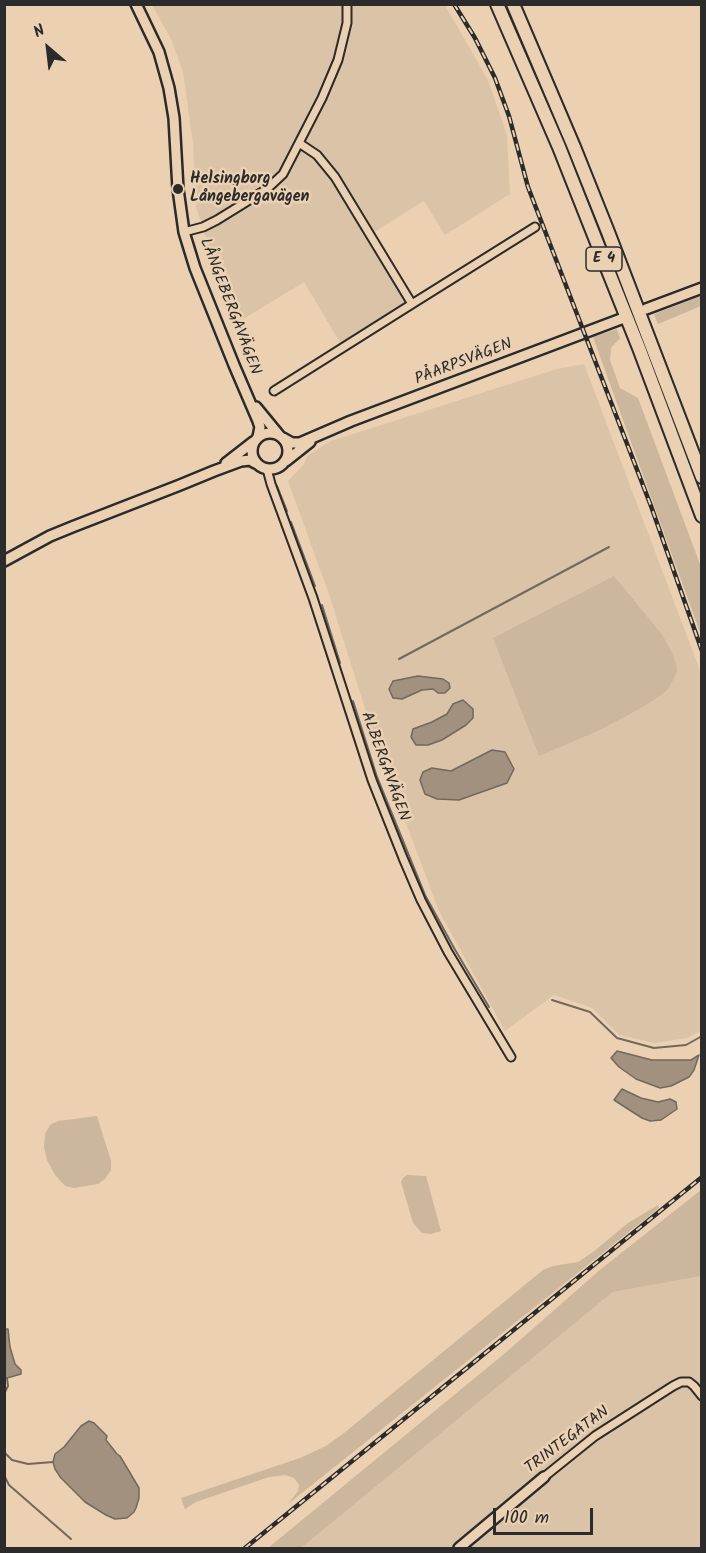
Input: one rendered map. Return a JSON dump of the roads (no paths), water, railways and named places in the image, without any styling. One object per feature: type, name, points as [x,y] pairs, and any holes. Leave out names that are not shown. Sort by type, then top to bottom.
[{"type":"highway","name":"E 4","points":[[497,4],[559,147],[702,516]]},
{"type":"highway","name":"E 4","points":[[513,4],[608,231],[702,477]]},
{"type":"street","name":"LÅNGEBERGAVÄGEN","points":[[136,4],[159,52],[171,96],[179,202],[184,232],[195,268],[260,424],[255,440]]},
{"type":"street","name":"LÅNGEBERGAVÄGEN","points":[[184,232],[217,220],[267,189],[283,174],[322,98],[338,60],[347,23],[347,4]]},
{"type":"street","points":[[299,143],[317,155],[335,177],[411,304]]},
{"type":"street","points":[[274,391],[535,227]]},
{"type":"street","points":[[646,309],[702,288]]},
{"type":"street","name":"PÅARPSVÄGEN","points":[[281,437],[289,442],[297,443],[319,436],[362,417],[621,320]]},
{"type":"street","name":"LÅNGEBERGAVÄGEN","points":[[246,391],[281,437]]},
{"type":"street","points":[[4,561],[72,527],[241,461],[250,460],[267,470],[276,468],[284,463],[288,450],[281,437],[271,432],[262,434],[214,471]]},
{"type":"street","name":"PÅARPSVÄGEN","points":[[284,463],[319,436]]},
{"type":"street","points":[[255,440],[251,453],[255,463]]},
{"type":"street","name":"ALBERGAVÄGEN","points":[[267,470],[313,598],[372,780],[403,858],[421,900],[448,951],[511,1057]]},
{"type":"street","name":"TRINTEGATAN","points":[[459,1548],[596,1436],[673,1386],[681,1382],[689,1382],[702,1396]]},
{"type":"waterway","points":[[277,486],[287,511]]},
{"type":"waterway","points":[[291,522],[315,586]]},
{"type":"waterway","points":[[399,659],[609,547]]},
{"type":"waterway","points":[[322,605],[340,663]]},
{"type":"waterway","points":[[353,701],[377,777],[425,895],[489,1007]]},
{"type":"waterway","points":[[552,1000],[590,1012],[617,1038],[654,1048],[686,1045],[702,1036]]},
{"type":"waterway","points":[[4,1394],[8,1386],[7,1378]]},
{"type":"waterway","points":[[4,1452],[12,1460],[28,1464],[53,1462]]},
{"type":"waterway","points":[[4,1475],[9,1485],[71,1539]]},
{"type":"railway","points":[[454,4],[475,38],[495,78],[509,116],[528,187],[651,506],[702,651]]},
{"type":"railway","points":[[245,1548],[702,1177]]},
{"type":"place","name":"Helsingborg Långebergavägen","points":[[178,189]]}]
